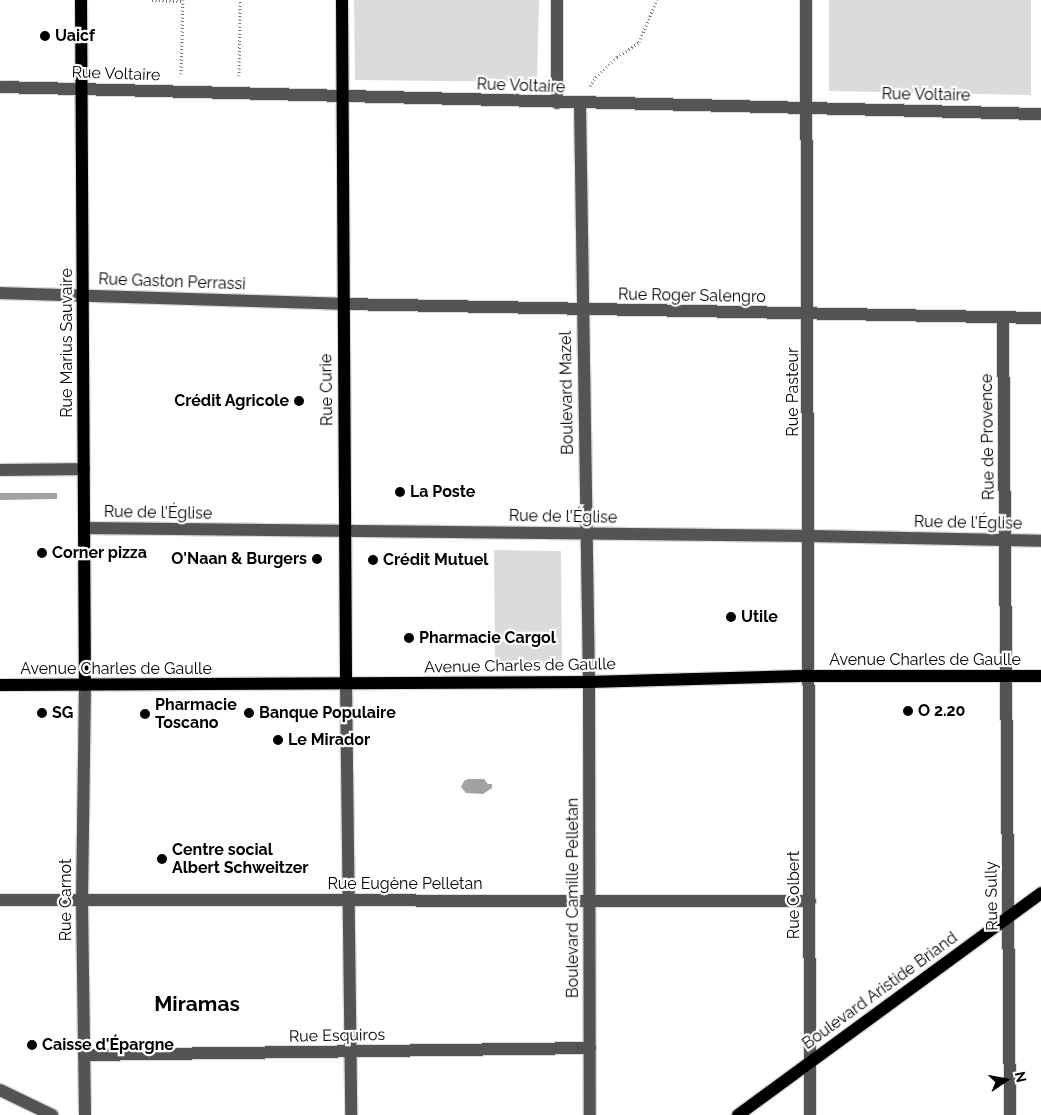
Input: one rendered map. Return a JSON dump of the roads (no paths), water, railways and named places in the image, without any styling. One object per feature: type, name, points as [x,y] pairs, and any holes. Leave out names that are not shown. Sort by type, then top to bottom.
[{"type":"main road","name":"Rue Marius Sauvaire","points":[[81,0],[85,685]]},
{"type":"main road","name":"Rue Curie","points":[[342,0],[346,683]]},
{"type":"main road","name":"Avenue Charles de Gaulle","points":[[0,685],[589,682],[810,676],[1041,676]]},
{"type":"main road","name":"Boulevard Aristide Briand","points":[[738,1115],[1041,893]]},
{"type":"street","points":[[557,0],[557,103]]},
{"type":"street","name":"Rue Pasteur","points":[[806,0],[810,676]]},
{"type":"street","name":"Rue Voltaire","points":[[0,87],[580,104],[1041,114]]},
{"type":"street","name":"Boulevard Mazel","points":[[580,104],[585,534],[589,682]]},
{"type":"street","name":"Rue Gaston Perrassi","points":[[0,293],[343,304]]},
{"type":"street","name":"Rue Roger Salengro","points":[[343,304],[809,315],[1041,318]]},
{"type":"street","name":"Rue de Provence","points":[[1003,318],[1006,676]]},
{"type":"street","points":[[0,470],[84,469]]},
{"type":"street","name":"Rue de l'Église","points":[[84,528],[810,536],[1041,541]]},
{"type":"street","name":"Rue Colbert","points":[[810,676],[810,1115]]},
{"type":"street","name":"Rue Sully","points":[[1006,676],[1010,1115]]},
{"type":"street","name":"Boulevard Camille Pelletan","points":[[589,682],[590,1115]]},
{"type":"street","points":[[346,683],[350,1115]]},
{"type":"street","name":"Rue Carnot","points":[[85,685],[82,901],[86,1115]]},
{"type":"street","name":"Rue Eugène Pelletan","points":[[0,900],[810,901]]},
{"type":"street","name":"Rue Esquiros","points":[[84,1055],[590,1048]]},
{"type":"street","points":[[0,1090],[52,1115]]},
{"type":"place","name":"Uaicf","points":[[45,36]]},
{"type":"place","name":"Crédit Agricole","points":[[299,401]]},
{"type":"place","name":"La Poste","points":[[400,492]]},
{"type":"place","name":"Corner pizza","points":[[42,553]]},
{"type":"place","name":"O'Naan & Burgers","points":[[317,559]]},
{"type":"place","name":"Crédit Mutuel","points":[[373,560]]},
{"type":"place","name":"Utile","points":[[731,617]]},
{"type":"place","name":"Pharmacie Cargol","points":[[409,638]]},
{"type":"place","name":"O 2.20","points":[[908,711]]},
{"type":"place","name":"SG","points":[[42,713]]},
{"type":"place","name":"Banque Populaire","points":[[249,713]]},
{"type":"place","name":"Pharmacie Toscano","points":[[145,714]]},
{"type":"place","name":"Le Mirador","points":[[278,740]]},
{"type":"place","name":"Centre social Albert Schweitzer","points":[[162,859]]},
{"type":"place","name":"Caisse d'Épargne","points":[[32,1045]]},
{"type":"district","name":"Miramas","points":[[197,1004]]}]
